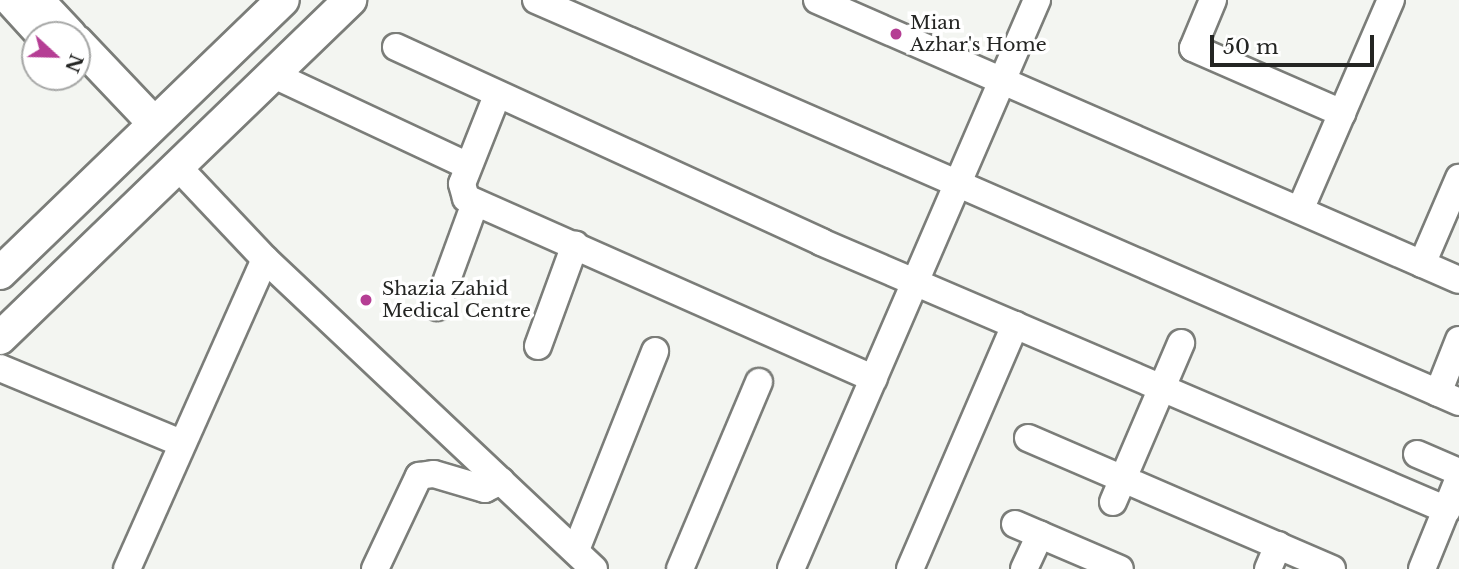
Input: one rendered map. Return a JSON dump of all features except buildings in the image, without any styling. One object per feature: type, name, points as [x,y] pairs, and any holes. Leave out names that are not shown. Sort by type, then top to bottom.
[{"type":"street","points":[[11,0],[30,21]]},
{"type":"street","points":[[37,0],[57,21]]},
{"type":"street","points":[[46,295],[9,265],[145,130],[225,58],[283,0]]},
{"type":"street","points":[[0,338],[350,0]]},
{"type":"street","points":[[536,0],[956,186],[1449,397],[1459,340]]},
{"type":"street","points":[[817,0],[1459,280]]},
{"type":"street","points":[[791,569],[1037,0]]},
{"type":"street","points":[[1213,0],[1193,48],[1342,113]]},
{"type":"street","points":[[1300,210],[1391,0]]},
{"type":"street","points":[[396,47],[496,98],[915,283],[1447,510]]},
{"type":"street","points":[[225,58],[265,83],[468,166]]},
{"type":"street","points":[[91,60],[145,130]]},
{"type":"street","points":[[91,84],[145,130]]},
{"type":"street","points":[[496,98],[468,166],[461,191],[475,203],[874,379]]},
{"type":"street","points":[[178,167],[265,258],[585,559],[655,351]]},
{"type":"street","points":[[1422,264],[1459,178]]},
{"type":"street","points":[[72,202],[106,238]]},
{"type":"street","points":[[437,307],[475,203]]},
{"type":"street","points":[[538,346],[575,245]]},
{"type":"street","points":[[127,569],[265,258]]},
{"type":"street","points":[[910,569],[1015,325]]},
{"type":"street","points":[[1118,490],[1181,342]]},
{"type":"street","points":[[0,368],[181,443]]},
{"type":"street","points":[[680,569],[759,382]]},
{"type":"street","points":[[1028,438],[1118,490],[1273,557],[1332,569]]},
{"type":"street","points":[[1417,454],[1459,472]]},
{"type":"street","points":[[375,569],[419,476],[442,475],[485,489],[501,481]]},
{"type":"street","points":[[1422,569],[1459,478]]},
{"type":"street","points":[[1015,524],[1120,569]]},
{"type":"street","points":[[1024,569],[1040,535]]},
{"type":"place","name":"Mian Azhar's Home","points":[[896,34]]},
{"type":"place","name":"Shazia Zahid Medical Centre","points":[[366,300]]}]
